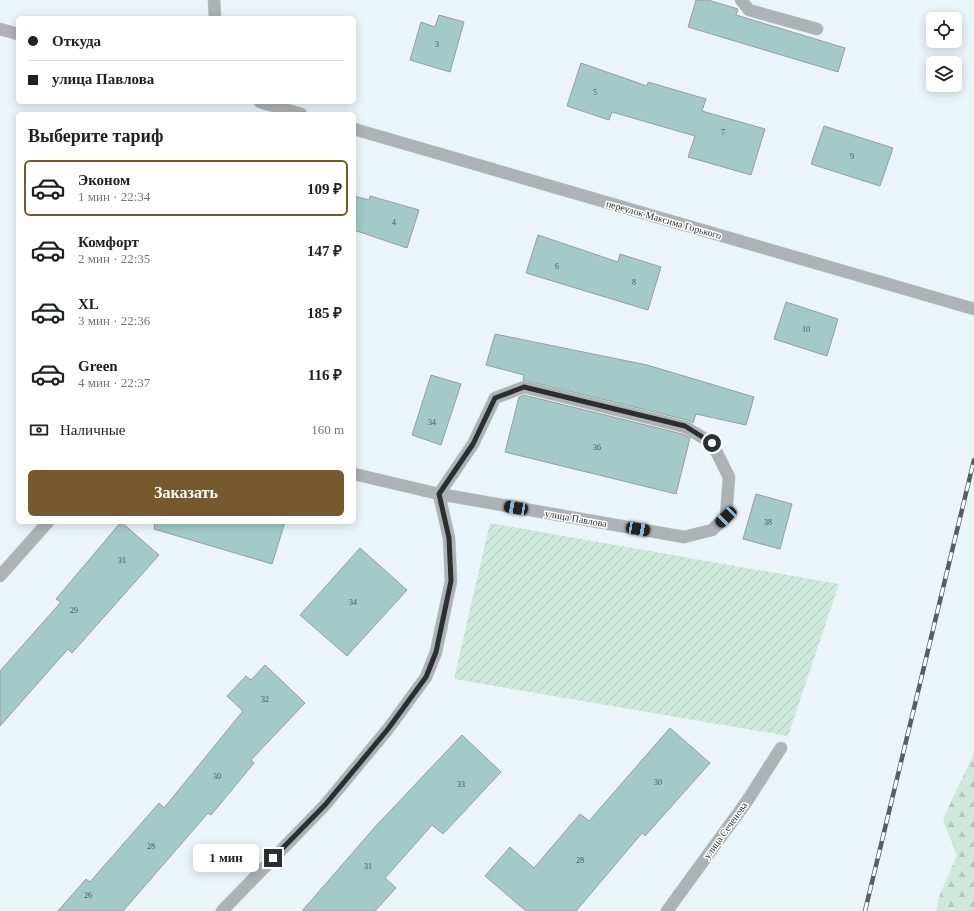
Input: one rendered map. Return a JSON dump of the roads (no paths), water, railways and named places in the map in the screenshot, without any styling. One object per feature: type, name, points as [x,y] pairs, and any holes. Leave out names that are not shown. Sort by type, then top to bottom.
[{"type":"street","points":[[214,0],[215,16]]},
{"type":"street","points":[[741,0],[749,10],[817,29]]},
{"type":"street","points":[[0,29],[16,33]]},
{"type":"street","points":[[267,104],[294,112]]},
{"type":"street","name":"переулок Максима Горького","points":[[356,130],[974,309]]},
{"type":"street","name":"улица Павлова","points":[[356,474],[439,494],[684,537],[712,530],[726,517],[729,476],[712,443],[685,426],[524,387],[495,398],[473,444],[439,494]]},
{"type":"street","points":[[222,911],[325,805],[388,729],[426,677],[436,652],[451,581],[449,538],[439,494]]},
{"type":"street","points":[[0,576],[46,524]]},
{"type":"street","name":"улица Сеченова","points":[[667,911],[747,801],[781,748]]},
{"type":"railway","points":[[865,911],[974,460]]}]
